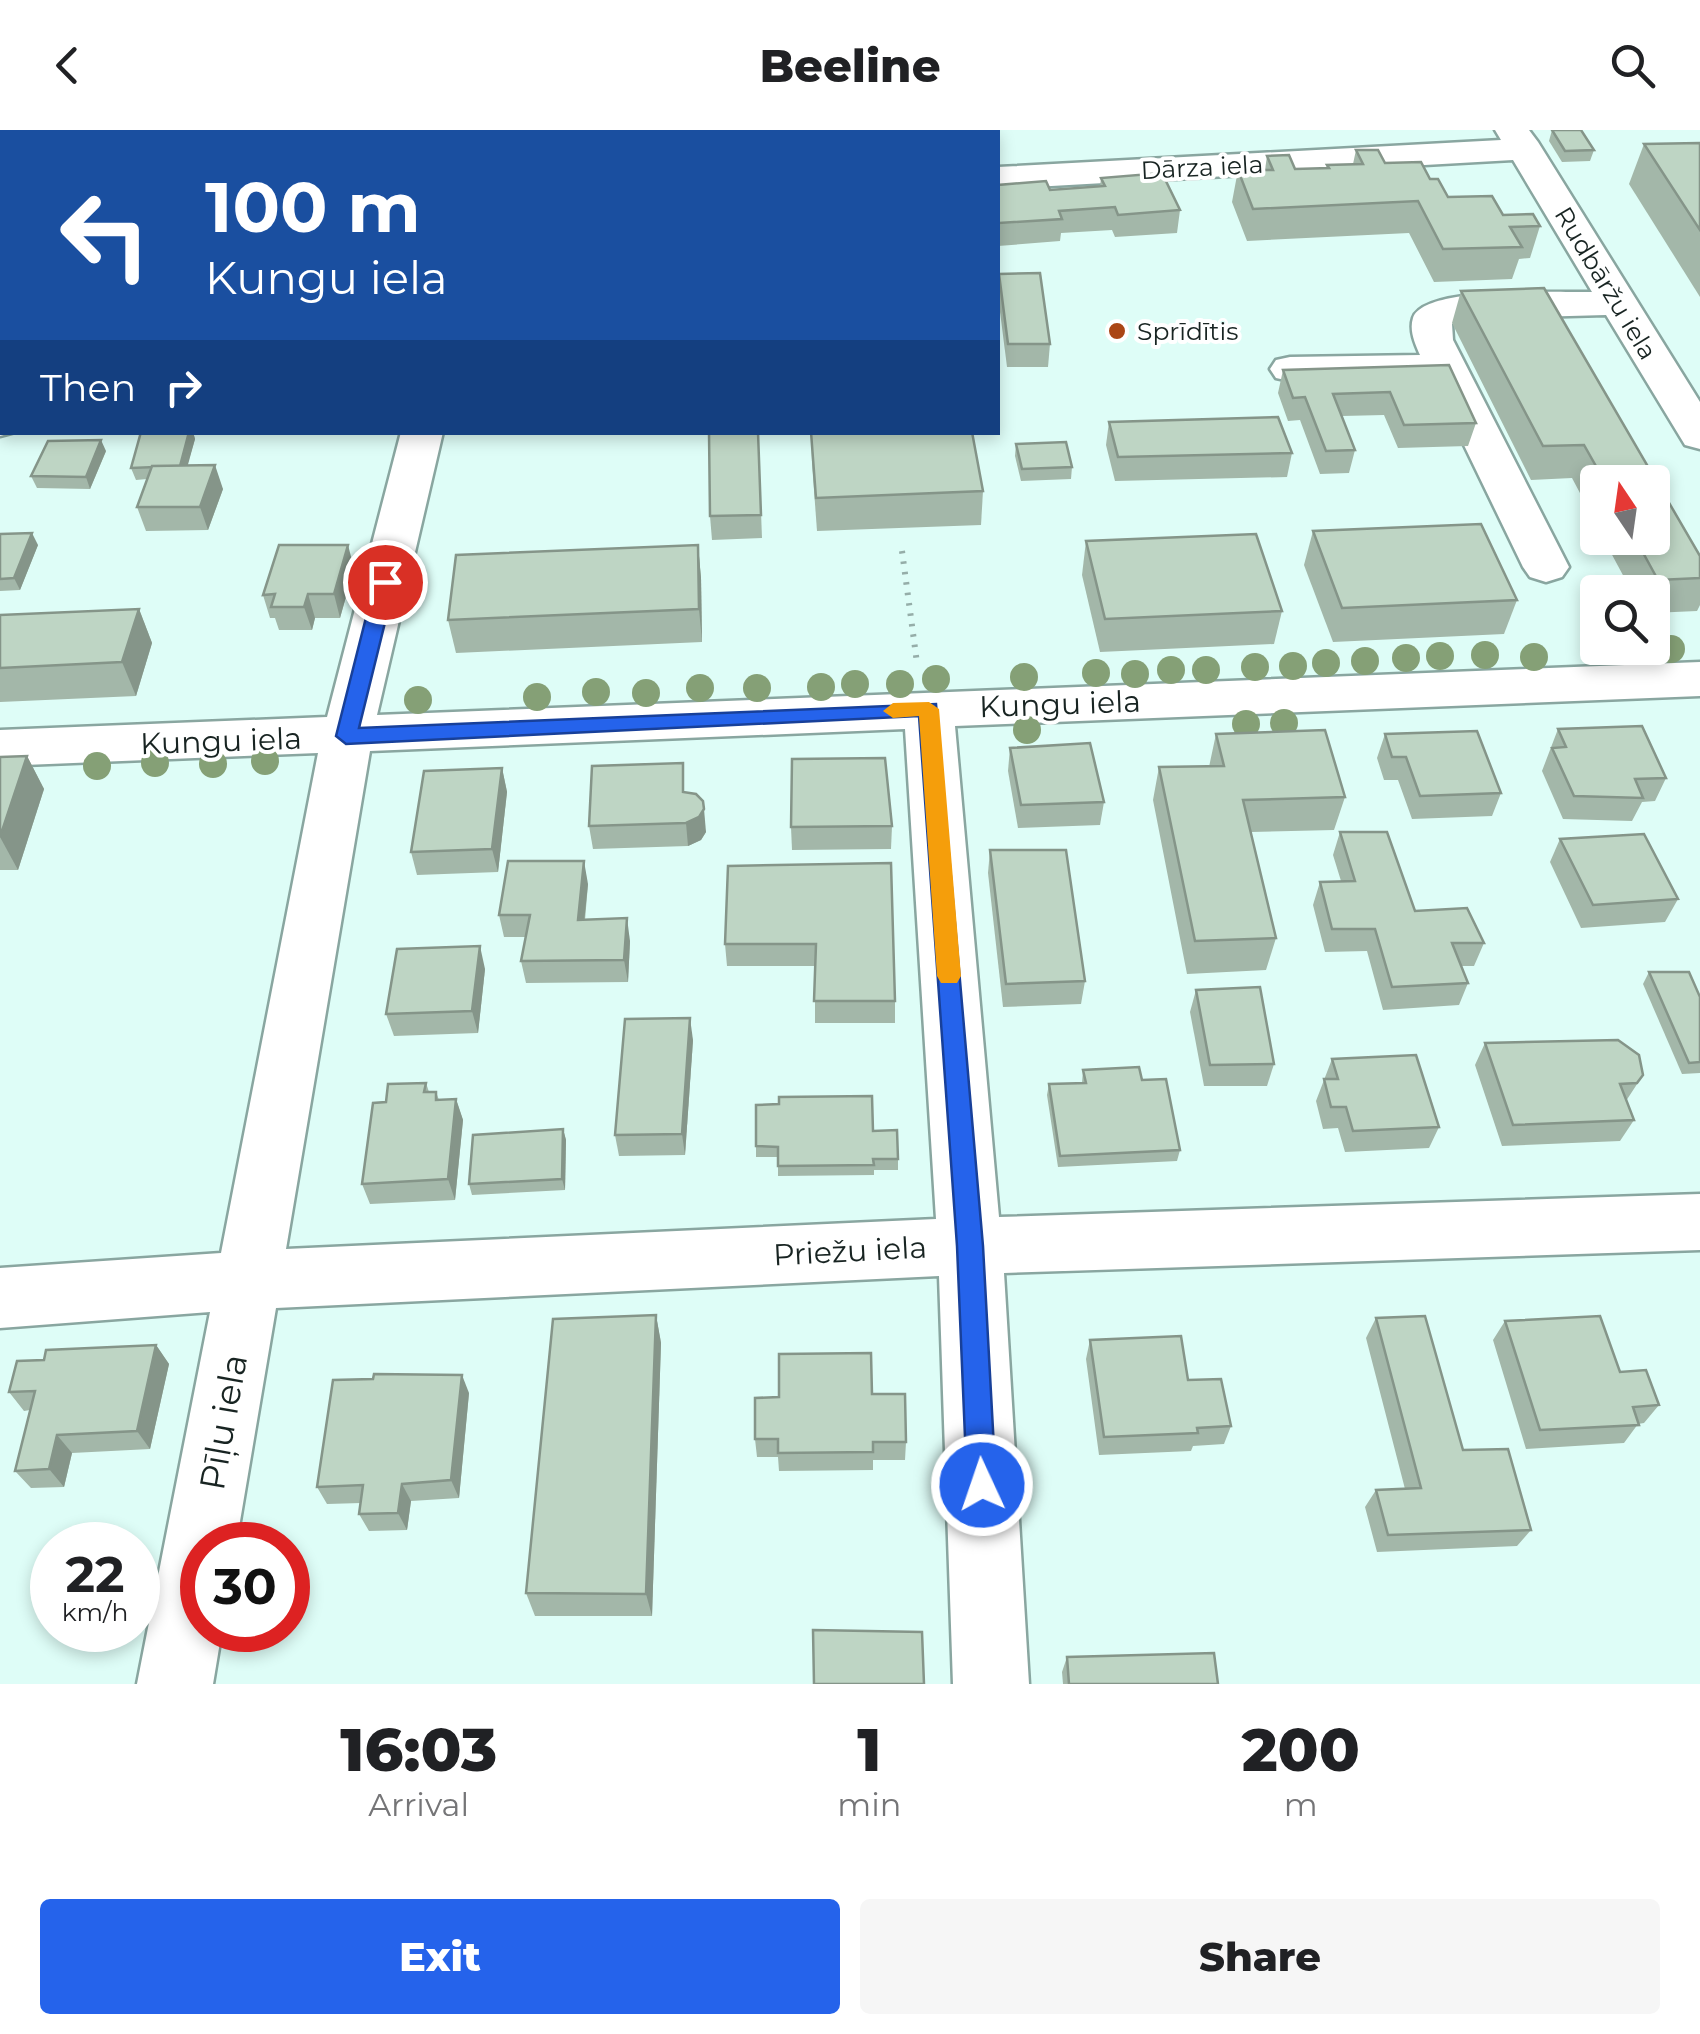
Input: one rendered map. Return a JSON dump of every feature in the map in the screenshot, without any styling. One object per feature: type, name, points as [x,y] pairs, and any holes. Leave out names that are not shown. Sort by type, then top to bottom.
[{"type":"street","name":"Dārza iela","points":[[1000,178],[1519,140]]},
{"type":"street","name":"Rudbāržu iela","points":[[1519,140],[1700,436]]},
{"type":"street","points":[[1546,566],[1433,340],[1432,320],[1454,307],[1616,303]]},
{"type":"street","points":[[1290,368],[1447,367]]},
{"type":"street","name":"Pīļu iela","points":[[176,1684],[346,736],[421,435]]},
{"type":"street","name":"Kungu iela","points":[[0,748],[346,736],[924,689],[1700,679]]},
{"type":"street","points":[[924,689],[970,1246],[991,1684]]},
{"type":"street","name":"Priežu iela","points":[[0,1298],[249,1278],[970,1246],[1700,1222]]},
{"type":"path","points":[[902,551],[924,689]]},
{"type":"building","points":[[1552,130],[1581,130],[1594,150],[1565,151]]},
{"type":"building","points":[[1700,143],[1700,230],[1644,144]]},
{"type":"building","points":[[1356,150],[1378,150],[1385,163],[1421,162],[1430,179],[1438,179],[1448,197],[1492,196],[1503,215],[1533,214],[1540,226],[1510,227],[1522,247],[1443,249],[1418,201],[1253,209],[1238,170],[1273,170],[1267,156],[1289,155],[1295,169],[1363,164]]},
{"type":"building","points":[[1162,173],[1180,210],[1118,215],[1115,207],[1059,211],[1062,219],[1000,223],[1000,185],[1046,181],[1050,190],[1105,186],[1101,178]]},
{"type":"building","points":[[1040,273],[1050,344],[1008,344],[1000,274]]},
{"type":"building","points":[[1544,288],[1647,465],[1595,465],[1584,445],[1543,446],[1461,291]]},
{"type":"building","points":[[1449,365],[1476,423],[1404,425],[1390,392],[1333,394],[1355,450],[1326,451],[1305,397],[1293,398],[1283,370]]},
{"type":"building","points":[[1278,417],[1292,453],[1118,457],[1109,422]]},
{"type":"building","points":[[140,435],[188,435],[180,466],[131,468]]},
{"type":"building","points":[[709,435],[758,435],[761,515],[710,516]]},
{"type":"building","points":[[811,435],[973,435],[983,491],[816,498]]},
{"type":"building","points":[[101,440],[86,477],[31,476],[48,441]]},
{"type":"building","points":[[1066,442],[1072,467],[1022,469],[1016,444]]},
{"type":"building","points":[[215,465],[200,507],[137,507],[152,466]]},
{"type":"building","points":[[1670,504],[1700,556],[1700,578],[1670,579],[1670,575],[1655,575],[1644,555],[1670,555]]},
{"type":"building","points":[[1481,524],[1517,600],[1342,608],[1313,531]]},
{"type":"building","points":[[32,533],[14,578],[0,579],[0,534]]},
{"type":"building","points":[[1256,534],[1282,611],[1105,619],[1086,541]]},
{"type":"building","points":[[279,545],[348,545],[334,594],[308,594],[304,607],[271,607],[275,594],[263,595]]},
{"type":"building","points":[[698,545],[699,609],[448,620],[456,555]]},
{"type":"building","points":[[139,609],[122,662],[0,668],[0,615]]},
{"type":"building","points":[[1642,726],[1666,778],[1635,779],[1643,798],[1574,796],[1552,748],[1566,747],[1558,729]]},
{"type":"building","points":[[1325,730],[1345,797],[1243,800],[1276,938],[1195,941],[1159,767],[1224,766],[1216,734]]},
{"type":"building","points":[[1477,731],[1501,793],[1420,796],[1406,757],[1392,757],[1385,734]]},
{"type":"building","points":[[1090,743],[1104,802],[1021,805],[1010,748]]},
{"type":"building","points":[[27,756],[0,837],[0,757]]},
{"type":"building","points":[[885,758],[892,826],[791,827],[792,759]]},
{"type":"building","points":[[683,763],[683,792],[696,794],[703,801],[699,817],[686,823],[589,826],[592,766]]},
{"type":"building","points":[[502,768],[492,849],[411,852],[424,771]]},
{"type":"building","points":[[1340,832],[1387,832],[1415,911],[1467,908],[1484,943],[1452,943],[1468,983],[1392,987],[1375,929],[1332,929],[1320,882],[1355,881]]},
{"type":"building","points":[[1644,834],[1678,899],[1593,905],[1560,839]]},
{"type":"building","points":[[990,850],[1066,850],[1085,981],[1006,984]]},
{"type":"building","points":[[508,861],[584,861],[578,920],[627,918],[624,960],[521,961],[530,915],[499,915]]},
{"type":"building","points":[[891,863],[895,1001],[814,1001],[816,944],[725,944],[728,866]]},
{"type":"building","points":[[480,946],[472,1011],[386,1014],[397,949]]},
{"type":"building","points":[[1649,972],[1689,972],[1700,997],[1700,1062],[1689,1063]]},
{"type":"building","points":[[1260,987],[1274,1064],[1210,1065],[1196,990]]},
{"type":"building","points":[[690,1018],[682,1134],[615,1135],[625,1019]]},
{"type":"building","points":[[1618,1040],[1639,1055],[1643,1075],[1637,1083],[1620,1084],[1634,1120],[1513,1125],[1485,1043]]},
{"type":"building","points":[[1416,1055],[1439,1127],[1353,1131],[1346,1107],[1331,1107],[1324,1079],[1338,1079],[1332,1059]]},
{"type":"building","points":[[1139,1067],[1142,1080],[1166,1079],[1180,1150],[1060,1156],[1049,1084],[1086,1083],[1083,1070]]},
{"type":"building","points":[[426,1083],[424,1092],[436,1092],[436,1100],[456,1099],[448,1179],[362,1184],[373,1103],[386,1102],[388,1084]]},
{"type":"building","points":[[872,1096],[873,1131],[897,1130],[898,1159],[873,1159],[874,1165],[778,1166],[778,1147],[756,1146],[756,1105],[779,1104],[779,1097]]},
{"type":"building","points":[[563,1129],[562,1179],[469,1184],[473,1135]]},
{"type":"building","points":[[656,1315],[646,1594],[526,1593],[553,1319]]},
{"type":"building","points":[[1425,1316],[1463,1450],[1508,1449],[1531,1530],[1388,1535],[1376,1490],[1421,1488],[1376,1318]]},
{"type":"building","points":[[1600,1316],[1620,1372],[1646,1370],[1659,1405],[1633,1407],[1639,1425],[1540,1430],[1505,1321]]},
{"type":"building","points":[[1181,1336],[1188,1380],[1221,1379],[1231,1426],[1197,1428],[1198,1433],[1104,1437],[1090,1340]]},
{"type":"building","points":[[156,1345],[137,1431],[57,1435],[49,1469],[15,1471],[35,1391],[9,1392],[17,1361],[44,1360],[46,1350]]},
{"type":"building","points":[[871,1353],[872,1394],[905,1394],[906,1442],[873,1442],[873,1452],[778,1453],[778,1439],[755,1439],[755,1398],[779,1397],[779,1354]]},
{"type":"building","points":[[374,1374],[462,1375],[451,1480],[402,1484],[398,1513],[359,1514],[363,1485],[317,1487],[333,1380],[373,1379]]},
{"type":"building","points":[[813,1630],[922,1632],[924,1684],[814,1684]]},
{"type":"building","points":[[1214,1653],[1218,1684],[1069,1684],[1067,1657]]},
{"type":"slow traffic","points":[[893,711],[929,709],[949,976]]},
{"type":"place","name":"Sprīdītis","points":[[1117,331]]},
{"type":"route","points":[[385,582],[346,736],[929,709],[970,1246],[982,1485]]}]
